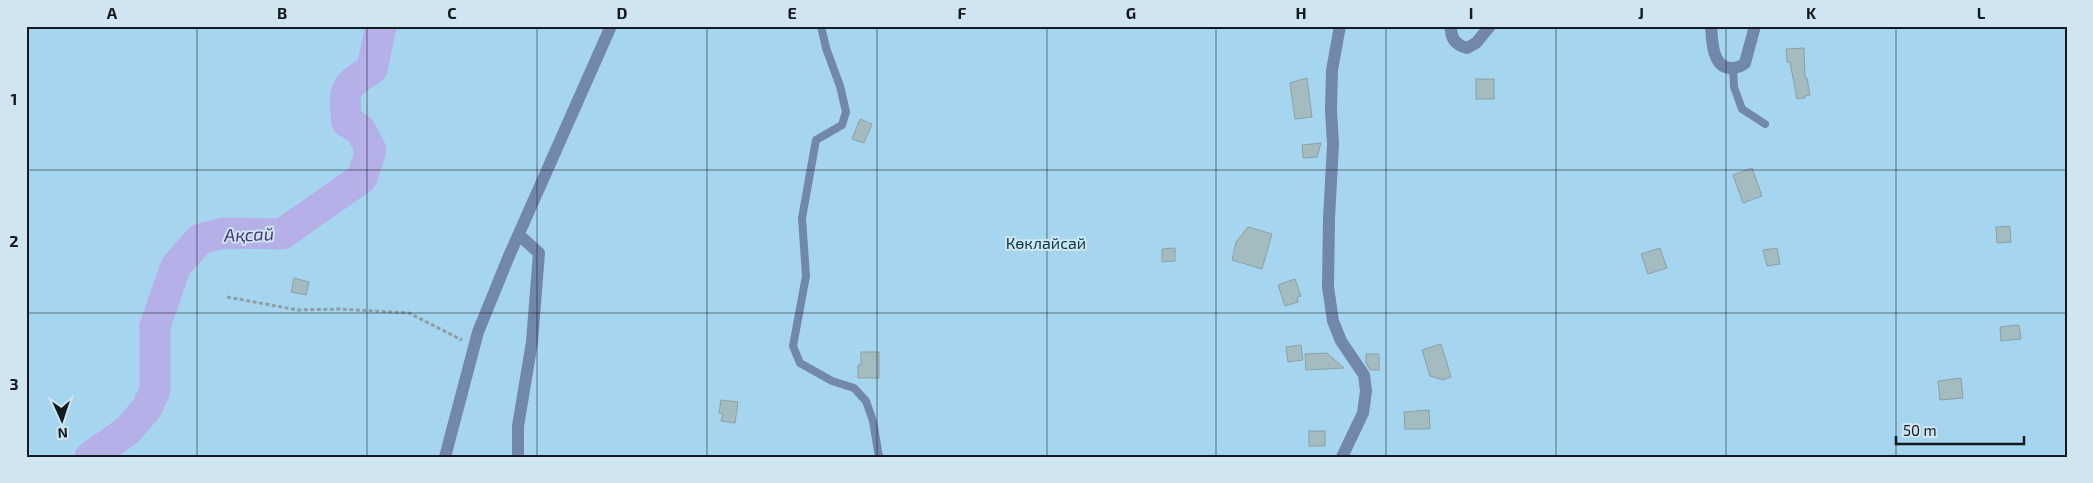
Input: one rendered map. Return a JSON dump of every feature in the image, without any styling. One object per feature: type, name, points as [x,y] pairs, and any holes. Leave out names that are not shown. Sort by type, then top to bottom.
[{"type":"street","points":[[445,457],[478,332],[518,235],[611,26]]},
{"type":"street","points":[[1340,26],[1332,70],[1331,111],[1333,144],[1328,287],[1333,321],[1341,341],[1364,375],[1366,391],[1363,413],[1342,457]]},
{"type":"street","points":[[1451,26],[1450,33],[1453,39],[1460,46],[1467,48],[1476,43],[1490,26]]},
{"type":"street","points":[[1711,26],[1714,50],[1721,65],[1725,68],[1741,67],[1745,62],[1755,26]]},
{"type":"street","points":[[518,235],[539,253],[532,342],[518,426],[518,457]]},
{"type":"lane","points":[[821,26],[846,112],[842,125],[816,140],[802,218],[806,276],[793,346],[800,363],[832,381],[854,388],[866,401],[873,421],[879,457]]},
{"type":"lane","points":[[1733,68],[1734,87],[1742,109],[1765,124]]},
{"type":"path","points":[[227,297],[298,310],[339,309],[409,313],[474,346]]},
{"type":"green space","name":"Көклайсай","points":[[26,26],[2067,26],[2067,457],[26,457]]},
{"type":"building","points":[[1804,48],[1805,78],[1807,78],[1810,95],[1797,99],[1790,62],[1787,62],[1786,49]]},
{"type":"building","points":[[1307,78],[1312,117],[1295,119],[1290,83]]},
{"type":"building","points":[[1476,79],[1494,79],[1494,99],[1476,99]]},
{"type":"building","points":[[860,119],[872,124],[864,143],[852,139]]},
{"type":"building","points":[[1321,143],[1317,157],[1303,158],[1302,145]]},
{"type":"building","points":[[1752,168],[1762,196],[1743,203],[1733,175]]},
{"type":"building","points":[[2010,226],[2011,242],[1997,243],[1996,227]]},
{"type":"building","points":[[1248,227],[1272,234],[1262,269],[1232,260],[1236,242]]},
{"type":"building","points":[[1175,248],[1175,261],[1162,262],[1162,249]]},
{"type":"building","points":[[1660,248],[1667,268],[1648,274],[1641,254]]},
{"type":"building","points":[[1777,248],[1780,264],[1767,266],[1763,250]]},
{"type":"building","points":[[294,278],[309,282],[306,295],[291,292]]},
{"type":"building","points":[[1295,279],[1301,296],[1297,297],[1298,302],[1285,306],[1278,285]]},
{"type":"building","points":[[2019,325],[2021,339],[2001,341],[2000,327]]},
{"type":"building","points":[[1441,344],[1451,377],[1443,380],[1430,376],[1422,350]]},
{"type":"building","points":[[1301,345],[1303,360],[1288,362],[1286,347]]},
{"type":"building","points":[[861,352],[879,352],[879,378],[858,378]]},
{"type":"building","points":[[1327,353],[1344,368],[1306,370],[1305,354]]},
{"type":"building","points":[[1366,354],[1379,354],[1379,370],[1370,370],[1366,363]]},
{"type":"building","points":[[1961,378],[1963,398],[1940,400],[1938,381]]},
{"type":"building","points":[[721,400],[738,402],[735,423],[721,421],[723,414],[719,413]]},
{"type":"building","points":[[1429,410],[1430,429],[1405,429],[1404,412]]},
{"type":"building","points":[[1309,431],[1325,431],[1325,446],[1309,446]]},
{"type":"waterway","name":"Ақсай","points":[[90,457],[127,431],[147,408],[155,390],[155,326],[176,266],[200,239],[224,233],[282,234],[362,178],[371,150],[360,129],[347,122],[345,102],[351,85],[372,69],[381,26]]}]
